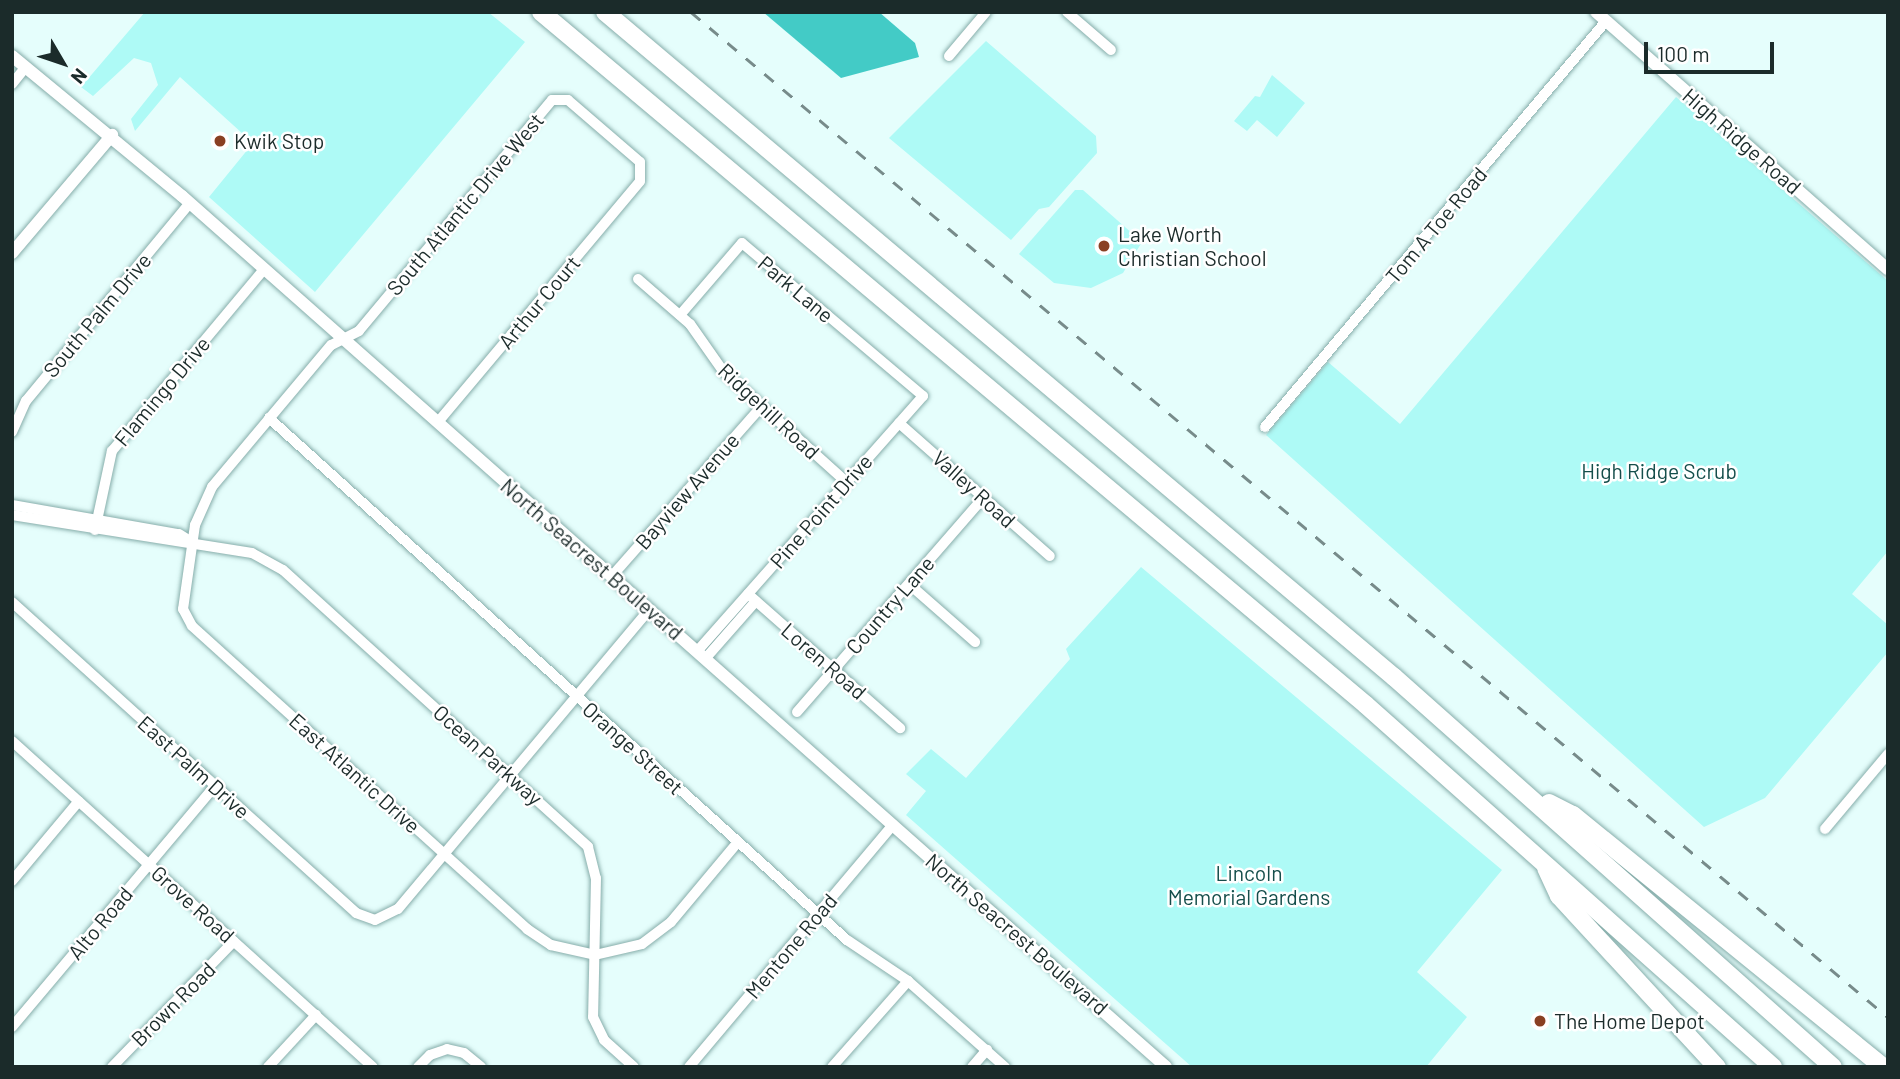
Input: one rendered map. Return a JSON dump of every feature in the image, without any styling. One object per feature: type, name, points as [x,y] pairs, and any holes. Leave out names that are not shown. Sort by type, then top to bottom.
[{"type":"highway","points":[[541,12],[1319,665],[1542,859],[1773,1067]]},
{"type":"highway","points":[[605,12],[1530,794],[1833,1067]]},
{"type":"highway","points":[[1530,794],[1573,815],[1883,1067]]},
{"type":"highway","points":[[1542,859],[1559,896],[1717,1067]]},
{"type":"street","points":[[1067,12],[1111,50]]},
{"type":"street","points":[[949,56],[982,14]]},
{"type":"street","name":"High Ridge Road","points":[[1601,17],[1888,269]]},
{"type":"street","name":"Tom A Toe Road","points":[[1265,427],[1601,17]]},
{"type":"street","name":"North Seacrest Boulevard","points":[[12,56],[112,135],[190,203],[1167,1067]]},
{"type":"street","points":[[12,84],[26,67]]},
{"type":"street","name":"South Atlantic Drive West","points":[[344,339],[359,331],[552,100],[568,100],[640,162],[640,181]]},
{"type":"street","points":[[12,253],[112,135]]},
{"type":"street","name":"Arthur Court","points":[[438,422],[640,181]]},
{"type":"street","name":"South Palm Drive","points":[[12,432],[26,401],[190,203]]},
{"type":"street","name":"Park Lane","points":[[680,315],[742,243],[923,396]]},
{"type":"street","name":"Flamingo Drive","points":[[96,525],[112,451],[264,269]]},
{"type":"street","name":"Ridgehill Road","points":[[638,279],[680,315],[723,371],[845,481]]},
{"type":"street","name":"East Atlantic Drive","points":[[344,339],[331,345],[207,494],[192,542],[183,602],[188,621],[538,937],[564,950],[595,955],[629,950],[660,932],[738,842]]},
{"type":"street","name":"Pine Point Drive","points":[[701,655],[752,597],[845,481],[923,396]]},
{"type":"street","name":"Bayview Avenue","points":[[612,576],[762,406]]},
{"type":"street","name":"Orange Street","points":[[269,418],[818,915],[908,981],[1005,1067]]},
{"type":"street","name":"Valley Road","points":[[899,423],[1050,556]]},
{"type":"street","name":"Country Lane","points":[[797,712],[983,498]]},
{"type":"street","name":"Ocean Parkway","points":[[12,505],[96,525]]},
{"type":"street","name":"Ocean Parkway","points":[[12,515],[179,534],[192,542],[269,559],[510,775],[592,854],[595,1026],[634,1067]]},
{"type":"street","points":[[909,584],[975,642]]},
{"type":"street","name":"Loren Road","points":[[752,597],[900,728]]},
{"type":"street","name":"East Palm Drive","points":[[12,602],[356,913],[381,919],[398,909],[444,854]]},
{"type":"street","points":[[444,854],[649,610]]},
{"type":"street","name":"Grove Road","points":[[12,741],[373,1067]]},
{"type":"street","points":[[1825,829],[1888,754]]},
{"type":"street","name":"Alto Road","points":[[12,1027],[215,786]]},
{"type":"street","points":[[12,881],[79,801]]},
{"type":"street","name":"Mentone Road","points":[[689,1067],[893,825]]},
{"type":"street","name":"Brown Road","points":[[113,1067],[233,941]]},
{"type":"street","points":[[832,1067],[908,981]]},
{"type":"street","points":[[268,1067],[316,1015]]},
{"type":"street","points":[[418,1067],[441,1050],[459,1050],[481,1067]]},
{"type":"street","points":[[972,1067],[987,1050]]},
{"type":"green space","points":[[145,12],[488,12],[525,42],[315,292],[209,197],[253,143],[180,77],[135,131],[131,119],[158,85],[151,63],[134,58],[93,96],[81,87]]},
{"type":"green space","points":[[986,41],[1096,136],[1097,153],[1049,207],[1039,209],[1011,240],[889,138]]},
{"type":"green space","points":[[1272,75],[1305,103],[1277,137],[1257,120],[1247,131],[1234,121],[1255,96],[1260,97]]},
{"type":"green space","name":"High Ridge Scrub","points":[[1676,97],[1888,281],[1888,551],[1852,594],[1888,625],[1888,652],[1765,798],[1704,827],[1266,435],[1328,362],[1400,424]]},
{"type":"green space","points":[[1075,190],[1083,190],[1142,242],[1123,273],[1091,288],[1054,283],[1019,254]]},
{"type":"green space","name":"Lincoln Memorial Gardens","points":[[1141,567],[1502,870],[1417,972],[1467,1017],[1426,1067],[1192,1067],[906,815],[926,791],[906,774],[931,749],[966,778],[1070,659],[1066,649]]},
{"type":"shaded area","points":[[763,12],[879,12],[915,43],[919,57],[841,78]]},
{"type":"railway","points":[[691,12],[1888,1017]]},
{"type":"place","name":"Kwik Stop","points":[[220,141]]},
{"type":"place","name":"Lake Worth Christian School","points":[[1104,246]]},
{"type":"place","name":"The Home Depot","points":[[1540,1021]]}]
